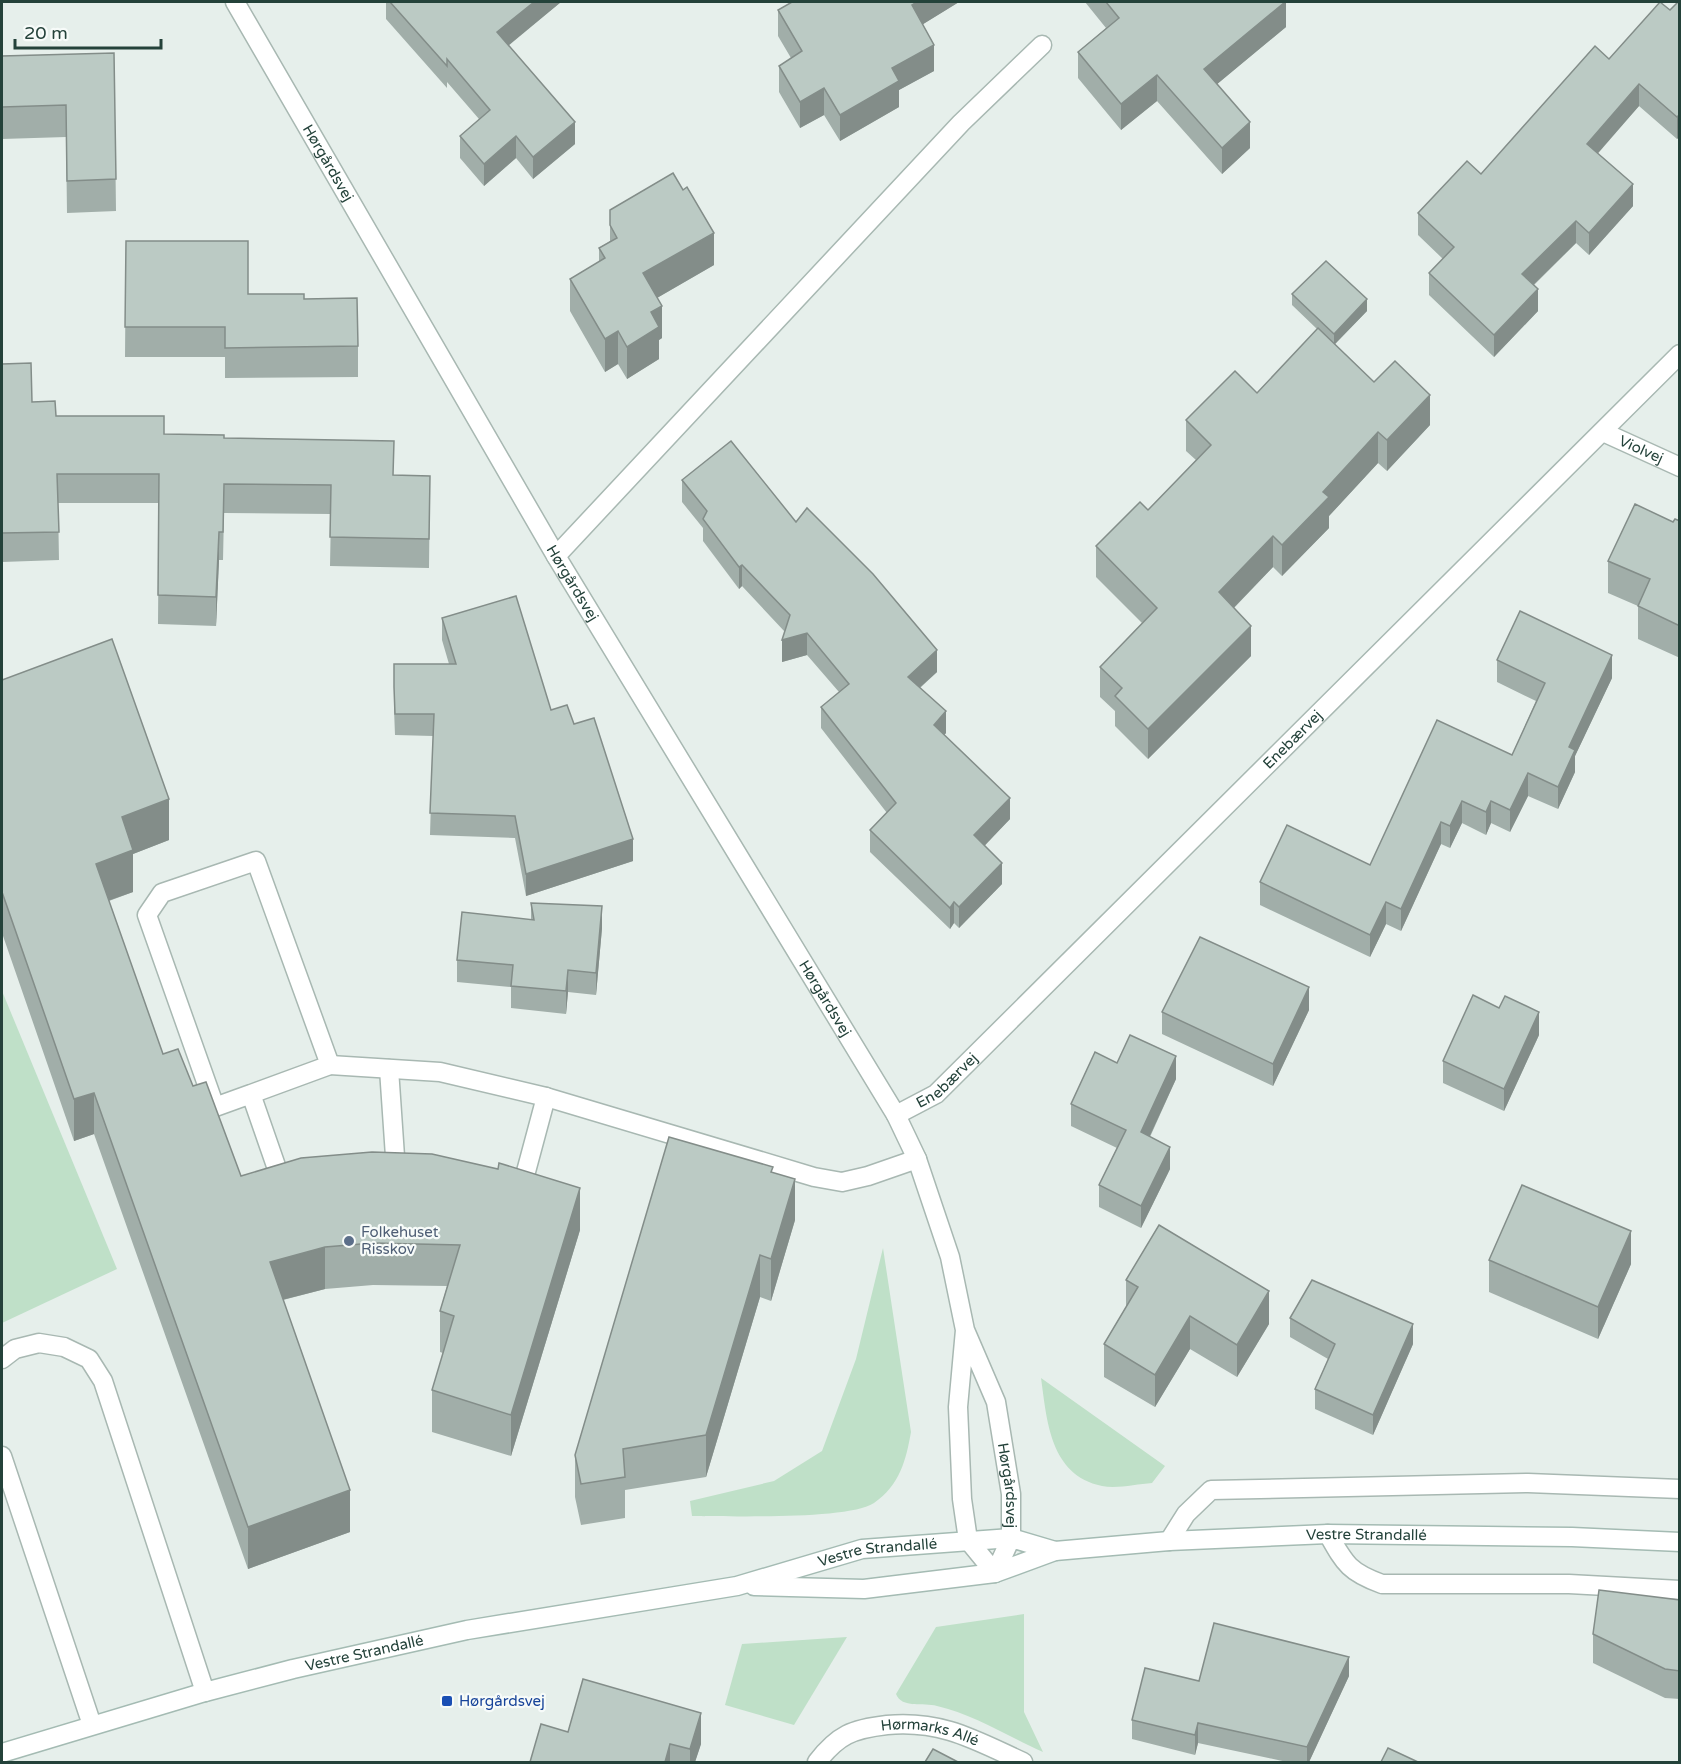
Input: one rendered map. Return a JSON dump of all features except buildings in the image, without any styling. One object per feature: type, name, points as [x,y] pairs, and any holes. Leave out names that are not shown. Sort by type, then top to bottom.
[{"type":"street","name":"Hørgårdsvej","points":[[236,2],[556,556],[896,1115],[916,1159],[950,1257],[965,1330],[996,1402],[1011,1494],[1011,1538],[994,1573],[968,1540],[962,1499],[958,1407],[965,1330]]},
{"type":"street","points":[[556,556],[961,123],[1042,45]]},
{"type":"street","name":"Enebærvej","points":[[896,1115],[936,1094],[1680,354]]},
{"type":"street","name":"Violvej","points":[[1603,432],[1680,467]]},
{"type":"street","points":[[330,1065],[256,861],[162,893],[147,915],[215,1107],[330,1065],[440,1072],[546,1097],[842,1182],[868,1176],[916,1159]]},
{"type":"street","points":[[389,1069],[396,1172]]},
{"type":"street","points":[[251,1094],[285,1192]]},
{"type":"street","points":[[519,1197],[546,1097]]},
{"type":"street","points":[[2,1359],[15,1349],[39,1343],[64,1347],[89,1359],[103,1381],[205,1692]]},
{"type":"street","points":[[2,1456],[92,1725]]},
{"type":"street","points":[[1169,1541],[1186,1514],[1211,1490],[1528,1483],[1680,1489]]},
{"type":"street","points":[[1328,1534],[1344,1563],[1363,1577],[1382,1584],[1569,1584],[1680,1590]]},
{"type":"street","name":"Vestre Strandallé","points":[[737,1586],[864,1589],[994,1573],[1055,1551],[1169,1541],[1328,1534],[1572,1537],[1680,1542]]},
{"type":"street","name":"Vestre Strandallé","points":[[2,1754],[205,1692],[466,1630],[737,1586],[862,1549],[1011,1538],[1055,1551]]},
{"type":"street","name":"Hørmarks Allé","points":[[817,1762],[832,1743],[866,1727],[914,1722],[942,1727],[1023,1762]]},
{"type":"green space","points":[[2,991],[117,1269],[2,1323]]},
{"type":"green space","points":[[883,1248],[911,1432],[904,1462],[896,1480],[874,1503],[840,1512],[787,1516],[692,1516],[690,1501],[774,1481],[822,1451],[856,1359]]},
{"type":"green space","points":[[1041,1378],[1165,1466],[1152,1483],[1108,1487],[1085,1480],[1071,1471],[1054,1444],[1049,1428]]},
{"type":"green space","points":[[1024,1614],[1024,1712],[1043,1752],[964,1714],[937,1706],[903,1702],[899,1699],[896,1694],[936,1627]]},
{"type":"green space","points":[[847,1637],[794,1725],[725,1705],[742,1644]]},
{"type":"place","name":"Folkehuset Risskov","points":[[349,1241]]},
{"type":"place","name":"Hørgårdsvej","points":[[447,1701]]}]
